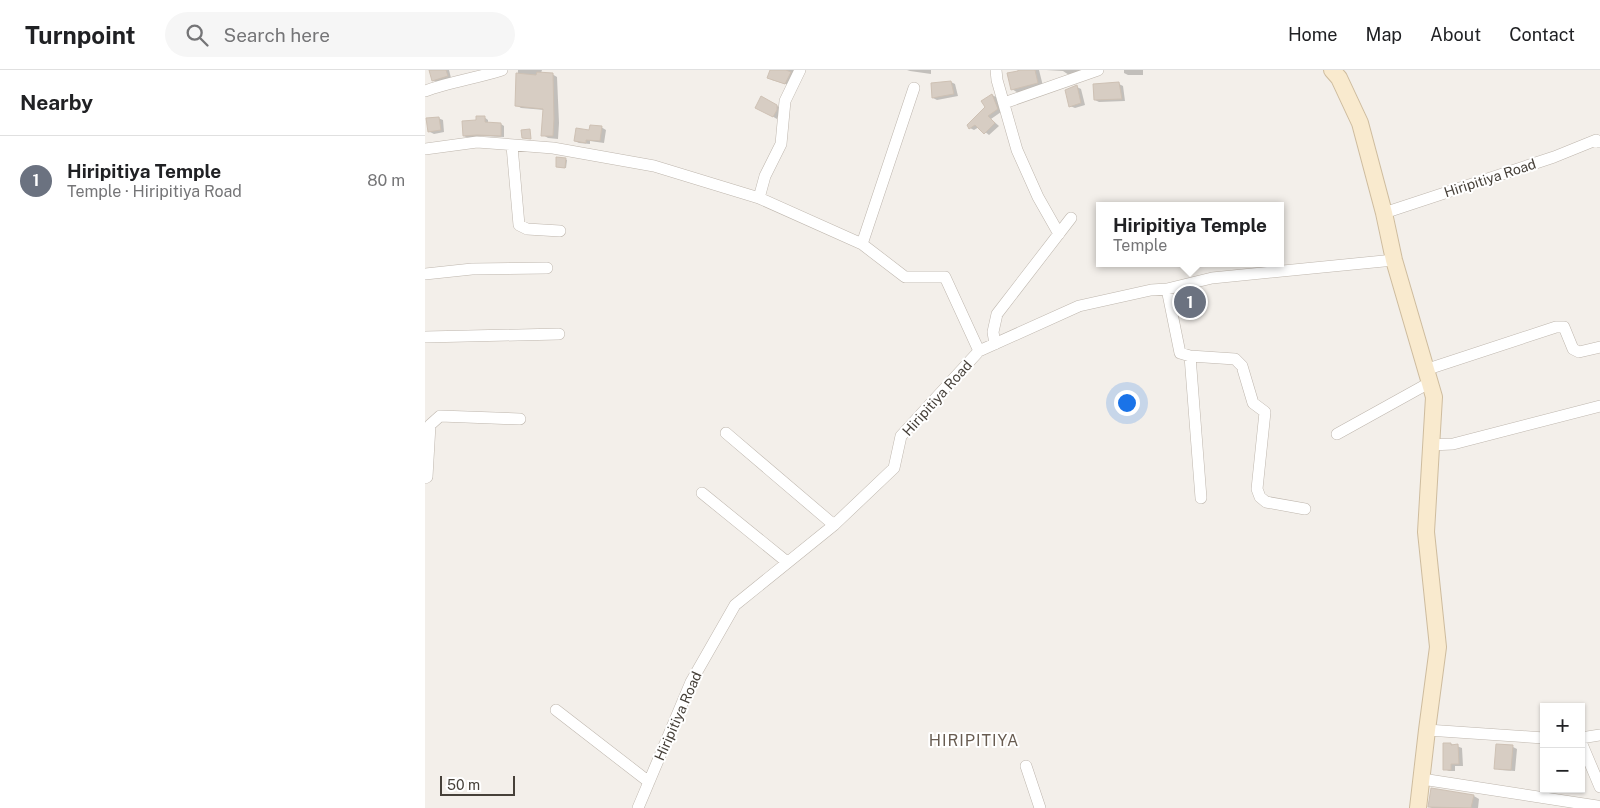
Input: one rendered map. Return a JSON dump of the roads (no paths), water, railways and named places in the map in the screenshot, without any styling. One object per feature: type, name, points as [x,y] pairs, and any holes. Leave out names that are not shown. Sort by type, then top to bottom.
[{"type":"street","points":[[425,91],[502,70]]},
{"type":"street","points":[[759,198],[765,176],[781,144],[785,101],[799,70]]},
{"type":"street","points":[[996,70],[1017,150],[1038,197],[1059,234]]},
{"type":"street","points":[[1004,103],[1098,70]]},
{"type":"street","points":[[1333,70],[1339,78],[1360,123],[1393,260],[1433,397],[1425,532],[1438,647],[1418,808]]},
{"type":"street","points":[[863,244],[914,88]]},
{"type":"street","name":"Hiripitiya Road","points":[[1383,214],[1598,141]]},
{"type":"street","points":[[425,149],[477,142],[553,148],[654,166],[759,198],[863,244],[905,277],[945,277],[979,351]]},
{"type":"street","points":[[512,146],[519,225],[527,230],[560,230]]},
{"type":"street","points":[[995,344],[993,332],[997,314],[1071,218]]},
{"type":"street","name":"Hiripitiya Road","points":[[638,808],[691,682],[735,605],[834,525],[894,468],[901,436],[979,351],[1079,306],[1151,290],[1167,289],[1212,278],[1393,260]]},
{"type":"street","points":[[425,274],[471,269],[547,268]]},
{"type":"street","points":[[1167,289],[1180,353],[1190,356],[1235,359],[1242,366],[1253,403],[1265,412],[1257,489],[1260,497],[1266,502],[1305,509]]},
{"type":"street","points":[[1337,434],[1427,377],[1556,327],[1564,327],[1573,349],[1579,352],[1600,347]]},
{"type":"street","points":[[425,337],[559,334]]},
{"type":"street","points":[[1190,356],[1201,498]]},
{"type":"street","points":[[1430,445],[1453,444],[1600,406]]},
{"type":"street","points":[[425,478],[427,477],[430,425],[440,416],[520,419]]},
{"type":"street","points":[[726,432],[834,525]]},
{"type":"street","points":[[703,493],[787,562]]},
{"type":"street","points":[[555,710],[649,782]]},
{"type":"street","points":[[1427,730],[1540,738]]},
{"type":"street","points":[[1585,739],[1600,735]]},
{"type":"street","points":[[1584,748],[1600,786]]},
{"type":"street","points":[[1026,766],[1040,808]]},
{"type":"street","points":[[1422,779],[1597,806]]},
{"type":"place","name":"Hiripitiya Temple","points":[[1190,302]]},
{"type":"district","name":"HIRIPITIYA","points":[[974,740]]}]
